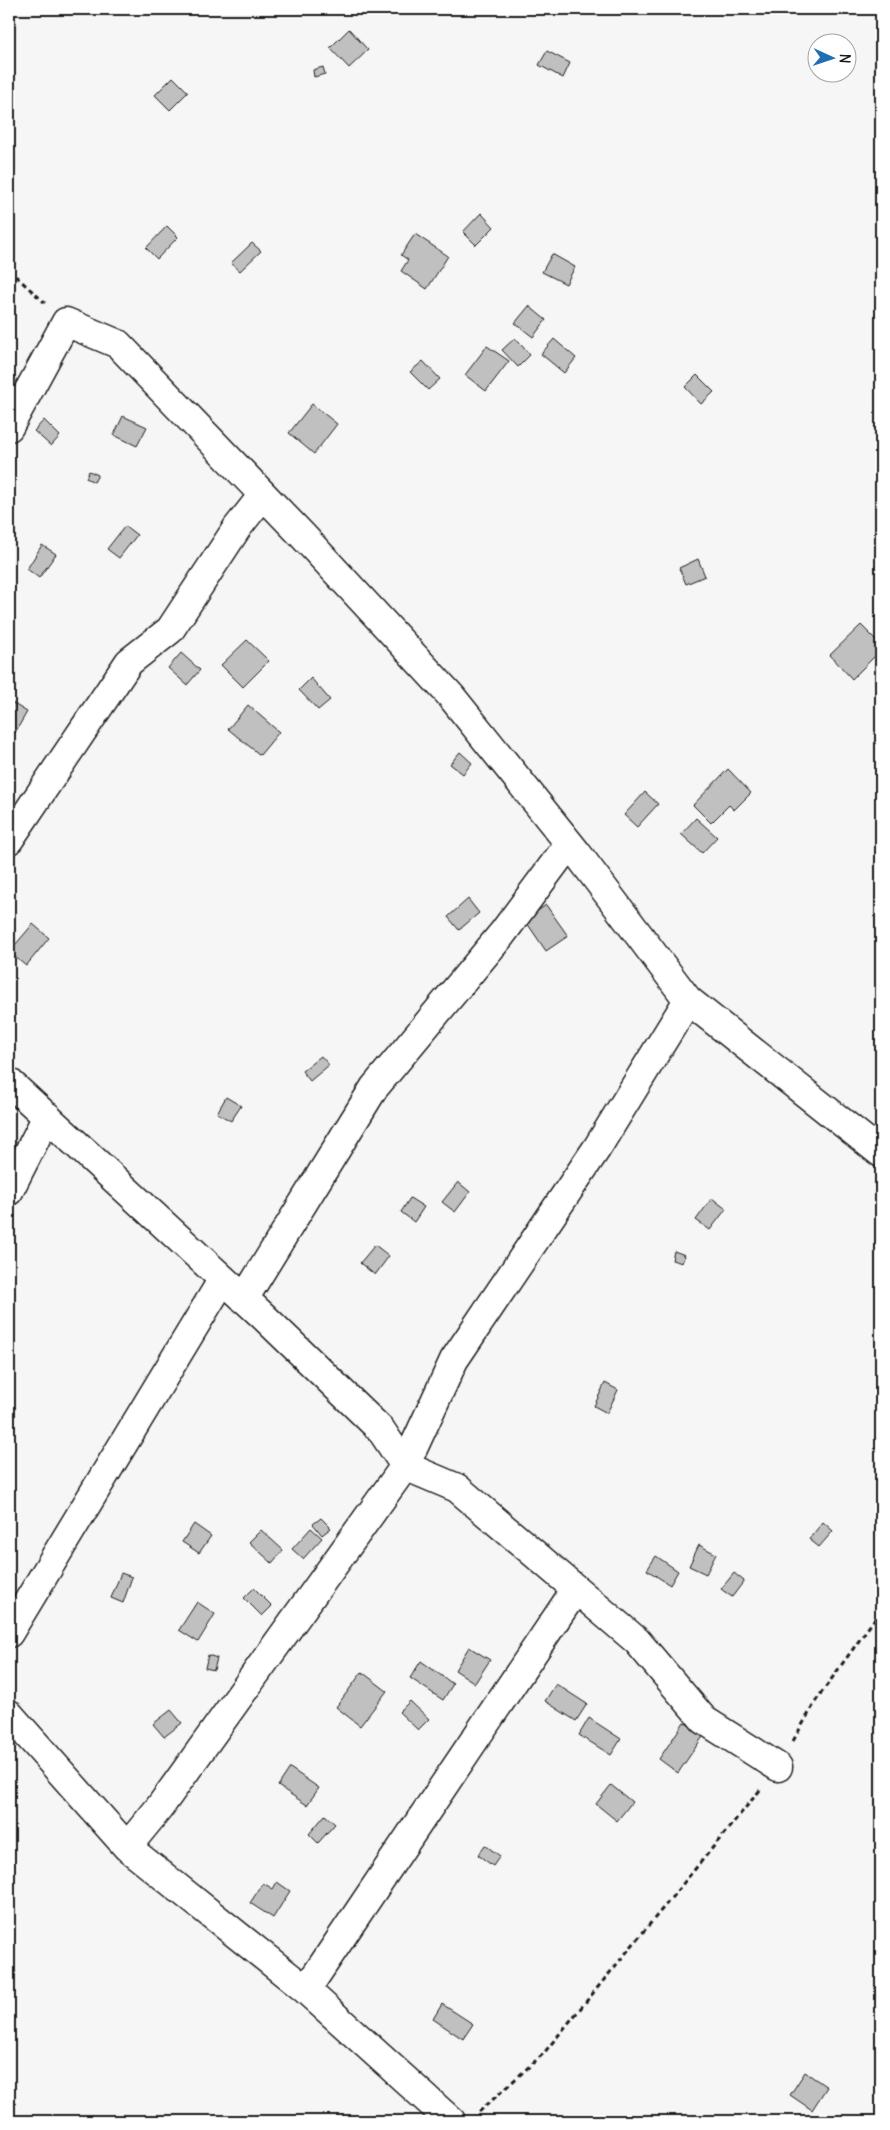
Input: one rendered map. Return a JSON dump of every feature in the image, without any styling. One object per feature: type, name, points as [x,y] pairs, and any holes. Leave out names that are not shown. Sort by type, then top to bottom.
[{"type":"street","points":[[9,428],[66,322],[118,344],[263,495],[451,696],[569,844],[688,1000],[881,1153]]},
{"type":"street","points":[[9,840],[129,662],[170,630],[237,528],[263,495]]},
{"type":"street","points":[[244,1299],[374,1088],[502,934],[569,844]]},
{"type":"street","points":[[127,1847],[159,1808],[405,1466],[454,1360],[597,1148],[688,1000]]},
{"type":"street","points":[[9,1082],[223,1279],[381,1430],[405,1466],[457,1488],[637,1641],[704,1720],[778,1767]]},
{"type":"street","points":[[9,1191],[47,1116]]},
{"type":"street","points":[[9,1633],[223,1279]]},
{"type":"street","points":[[306,1990],[576,1589]]},
{"type":"street","points":[[9,1714],[127,1847],[464,2118]]},
{"type":"path","points":[[9,270],[66,322]]},
{"type":"path","points":[[464,2118],[543,2054],[778,1767],[817,1699],[881,1610]]},
{"type":"building","points":[[349,29],[368,50],[349,68],[330,48]]},
{"type":"building","points":[[547,51],[570,63],[563,78],[539,65]]},
{"type":"building","points":[[323,67],[325,74],[314,77],[313,70]]},
{"type":"building","points":[[173,77],[188,92],[170,110],[155,95]]},
{"type":"building","points":[[481,213],[494,227],[476,245],[463,232]]},
{"type":"building","points":[[167,226],[178,237],[157,259],[146,248]]},
{"type":"building","points":[[415,234],[448,256],[427,289],[401,271],[408,260],[401,255]]},
{"type":"building","points":[[252,243],[261,251],[240,271],[231,263]]},
{"type":"building","points":[[552,254],[575,267],[566,284],[542,272]]},
{"type":"building","points":[[529,306],[546,320],[533,337],[515,323]]},
{"type":"building","points":[[515,338],[530,355],[518,367],[502,350]]},
{"type":"building","points":[[554,339],[576,358],[564,373],[541,354]]},
{"type":"building","points":[[487,346],[509,361],[486,391],[465,375]]},
{"type":"building","points":[[423,361],[440,379],[428,390],[410,372]]},
{"type":"building","points":[[697,375],[714,392],[701,404],[685,387]]},
{"type":"building","points":[[312,404],[337,424],[314,454],[289,433]]},
{"type":"building","points":[[123,416],[147,427],[137,446],[114,435]]},
{"type":"building","points":[[44,420],[60,436],[51,446],[34,431]]},
{"type":"building","points":[[89,471],[98,475],[94,482],[86,478]]},
{"type":"building","points":[[125,526],[137,535],[119,558],[107,549]]},
{"type":"building","points":[[42,545],[56,554],[39,578],[27,569]]},
{"type":"building","points":[[698,559],[705,576],[686,584],[679,568]]},
{"type":"building","points":[[861,625],[881,645],[881,650],[852,679],[830,655]]},
{"type":"building","points":[[247,640],[269,661],[243,687],[221,665]]},
{"type":"building","points":[[181,653],[200,670],[187,685],[168,668]]},
{"type":"building","points":[[311,678],[330,700],[318,710],[299,690]]},
{"type":"building","points":[[9,701],[27,712],[9,743]]},
{"type":"building","points":[[248,705],[279,732],[260,755],[228,729]]},
{"type":"building","points":[[460,752],[472,763],[463,774],[450,764]]},
{"type":"building","points":[[728,769],[751,793],[734,810],[729,805],[711,823],[693,805]]},
{"type":"building","points":[[645,792],[658,804],[637,827],[624,815]]},
{"type":"building","points":[[696,818],[717,837],[702,853],[681,834]]},
{"type":"building","points":[[468,899],[479,913],[459,930],[448,917]]},
{"type":"building","points":[[546,905],[568,936],[546,951],[525,920]]},
{"type":"building","points":[[33,924],[49,938],[26,966],[9,952]]},
{"type":"building","points":[[321,1056],[329,1065],[310,1081],[302,1071]]},
{"type":"building","points":[[226,1097],[241,1106],[231,1121],[217,1113]]},
{"type":"building","points":[[458,1182],[470,1192],[455,1212],[442,1202]]},
{"type":"building","points":[[410,1198],[424,1207],[414,1222],[401,1212]]},
{"type":"building","points":[[712,1198],[726,1209],[710,1230],[696,1220]]},
{"type":"building","points":[[375,1245],[389,1256],[375,1275],[360,1263]]},
{"type":"building","points":[[674,1251],[685,1255],[682,1263],[672,1260]]},
{"type":"building","points":[[605,1383],[618,1390],[607,1413],[594,1406]]},
{"type":"building","points":[[321,1518],[331,1528],[322,1535],[313,1524]]},
{"type":"building","points":[[823,1522],[833,1531],[819,1547],[809,1539]]},
{"type":"building","points":[[194,1524],[211,1536],[199,1553],[182,1542]]},
{"type":"building","points":[[311,1528],[322,1538],[303,1559],[292,1549]]},
{"type":"building","points":[[261,1530],[283,1550],[272,1563],[249,1542]]},
{"type":"building","points":[[699,1545],[716,1554],[706,1574],[689,1566]]},
{"type":"building","points":[[656,1556],[678,1571],[670,1585],[647,1570]]},
{"type":"building","points":[[121,1573],[132,1577],[123,1603],[111,1598]]},
{"type":"building","points":[[734,1573],[744,1581],[732,1597],[721,1589]]},
{"type":"building","points":[[254,1588],[272,1606],[262,1616],[244,1598]]},
{"type":"building","points":[[197,1602],[215,1614],[198,1642],[179,1630]]},
{"type":"building","points":[[469,1647],[490,1660],[475,1683],[455,1670]]},
{"type":"building","points":[[208,1655],[217,1658],[214,1670],[205,1668]]},
{"type":"building","points":[[421,1661],[453,1684],[443,1700],[410,1678]]},
{"type":"building","points":[[362,1672],[387,1691],[360,1726],[336,1707]]},
{"type":"building","points":[[556,1684],[587,1704],[576,1721],[545,1701]]},
{"type":"building","points":[[410,1701],[429,1719],[418,1730],[399,1712]]},
{"type":"building","points":[[171,1710],[182,1723],[164,1737],[153,1724]]},
{"type":"building","points":[[589,1718],[621,1739],[611,1755],[579,1735]]},
{"type":"building","points":[[684,1722],[704,1735],[678,1773],[659,1759]]},
{"type":"building","points":[[290,1768],[319,1788],[307,1805],[278,1786]]},
{"type":"building","points":[[611,1785],[632,1802],[617,1821],[596,1804]]},
{"type":"building","points":[[325,1815],[335,1824],[318,1843],[309,1834]]},
{"type":"building","points":[[485,1845],[500,1856],[493,1866],[478,1855]]},
{"type":"building","points":[[277,1882],[290,1891],[273,1918],[250,1903],[263,1883],[273,1889]]},
{"type":"building","points":[[442,2004],[473,2024],[463,2039],[433,2019]]},
{"type":"building","points":[[805,2072],[827,2087],[812,2110],[790,2095]]}]
